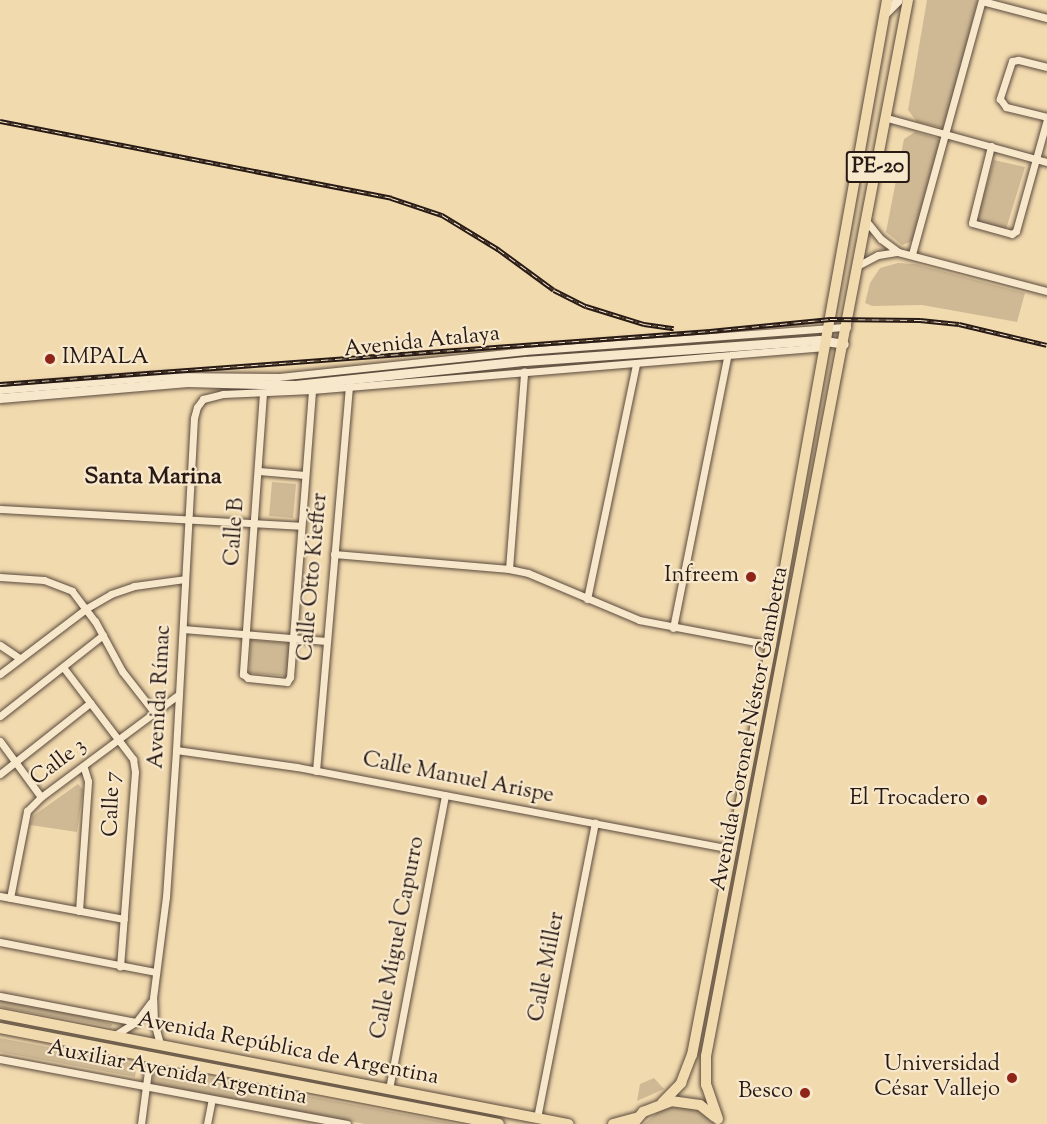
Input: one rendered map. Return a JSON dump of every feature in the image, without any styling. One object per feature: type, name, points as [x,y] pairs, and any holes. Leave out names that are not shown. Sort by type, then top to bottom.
[{"type":"main road","name":"PE-20","points":[[825,344],[887,0]]},
{"type":"main road","name":"PE-20","points":[[844,344],[907,2]]},
{"type":"main road","points":[[885,13],[907,2]]},
{"type":"main road","name":"Avenida Coronel Néstor Gambetta","points":[[634,1121],[662,1102],[681,1083],[689,1066],[771,645],[825,344]]},
{"type":"main road","name":"Avenida Atalaya","points":[[0,398],[188,382],[295,385],[525,361],[844,344]]},
{"type":"main road","name":"Avenida Coronel Néstor Gambetta","points":[[719,1121],[706,1085],[706,1056],[844,344]]},
{"type":"main road","name":"Avenida República de Argentina","points":[[0,1014],[568,1124]]},
{"type":"main road","name":"Avenida República de Argentina","points":[[0,1028],[499,1124]]},
{"type":"main road","points":[[662,1102],[689,1101],[710,1111],[719,1121]]},
{"type":"main road","points":[[613,1124],[634,1121]]},
{"type":"street","points":[[912,254],[982,0],[1047,18]]},
{"type":"street","points":[[991,146],[971,217],[975,225],[1008,234],[1016,231],[1047,118],[1001,104],[1000,99],[1012,61],[1018,60],[1047,67]]},
{"type":"street","points":[[887,118],[1047,162]]},
{"type":"street","points":[[867,222],[881,239],[898,252]]},
{"type":"street","points":[[859,265],[878,255],[898,252],[1047,291]]},
{"type":"street","name":"Avenida Atalaya","points":[[0,390],[169,376],[278,377],[525,351],[847,327]]},
{"type":"street","name":"Avenida Atalaya","points":[[203,399],[223,394],[312,390],[727,357],[825,344]]},
{"type":"street","points":[[674,628],[727,357]]},
{"type":"street","points":[[587,599],[636,364]]},
{"type":"street","points":[[508,569],[524,372]]},
{"type":"street","name":"Calle Otto Kieffer","points":[[316,771],[349,386]]},
{"type":"street","points":[[293,638],[312,390]]},
{"type":"street","name":"Calle B","points":[[263,393],[256,523],[243,674],[248,678],[287,682],[290,676],[293,638]]},
{"type":"street","name":"Avenida Rímac","points":[[160,1044],[154,1022],[153,998],[166,897],[194,418],[197,407],[203,399]]},
{"type":"street","points":[[258,471],[305,475]]},
{"type":"street","points":[[0,509],[301,526]]},
{"type":"street","points":[[334,554],[508,569],[528,573],[639,620],[771,645]]},
{"type":"street","points":[[0,577],[44,580],[72,591],[87,608],[122,671],[154,712]]},
{"type":"street","points":[[0,674],[87,608],[111,594],[134,586],[185,579]]},
{"type":"street","points":[[183,629],[327,641]]},
{"type":"street","points":[[0,716],[103,635]]},
{"type":"street","points":[[0,645],[19,658]]},
{"type":"street","name":"Calle 7","points":[[63,667],[133,759],[135,772],[120,966]]},
{"type":"street","name":"Calle 3","points":[[10,898],[24,817],[41,798],[84,768],[179,694]]},
{"type":"street","points":[[0,774],[90,704]]},
{"type":"street","points":[[0,741],[41,798]]},
{"type":"street","name":"Calle Manuel Arispe","points":[[176,750],[316,771],[732,849]]},
{"type":"street","points":[[79,911],[88,790],[84,768]]},
{"type":"street","name":"Calle Miguel Capurro","points":[[389,1089],[445,795]]},
{"type":"street","name":"Calle Miller","points":[[537,1118],[595,823]]},
{"type":"street","points":[[0,896],[124,919]]},
{"type":"street","points":[[0,942],[156,972]]},
{"type":"street","points":[[0,996],[136,1022]]},
{"type":"street","name":"Avenida Rímac","points":[[114,1035],[136,1022],[153,998]]},
{"type":"street","points":[[141,1124],[150,1056]]},
{"type":"street","name":"Auxiliar Avenida Argentina","points":[[0,1059],[212,1099],[303,1120],[347,1124]]},
{"type":"street","points":[[207,1124],[212,1099]]},
{"type":"shaded area","points":[[927,0],[978,0],[946,125],[943,128],[917,122],[908,110]]},
{"type":"shaded area","points":[[915,132],[940,141],[913,241],[902,245],[886,232],[904,139]]},
{"type":"shaded area","points":[[994,160],[1025,167],[1006,229],[976,221]]},
{"type":"shaded area","points":[[898,263],[915,264],[1025,293],[1017,322],[922,305],[872,306],[865,303],[870,283],[880,268]]},
{"type":"shaded area","points":[[272,482],[296,484],[293,518],[269,516]]},
{"type":"shaded area","points":[[251,640],[290,643],[287,676],[249,673]]},
{"type":"shaded area","points":[[78,784],[83,790],[77,832],[30,825],[33,816]]},
{"type":"shaded area","points":[[0,999],[74,1013],[112,1024],[111,1027],[0,1007]]},
{"type":"shaded area","points":[[0,1038],[137,1064],[135,1077],[0,1052]]},
{"type":"shaded area","points":[[155,1067],[456,1124],[365,1124],[152,1084]]},
{"type":"shaded area","points":[[654,1078],[664,1089],[637,1101],[640,1084]]},
{"type":"shaded area","points":[[671,1107],[685,1107],[700,1111],[714,1124],[644,1124],[658,1112]]},
{"type":"railway","points":[[0,121],[391,198],[442,215],[498,249],[554,290],[586,306],[644,324],[674,328]]},
{"type":"railway","points":[[0,384],[710,331],[830,319],[920,320],[959,324],[1047,345]]},
{"type":"place","name":"IMPALA","points":[[50,359]]},
{"type":"place","name":"Infreem","points":[[751,577]]},
{"type":"place","name":"El Trocadero","points":[[982,800]]},
{"type":"place","name":"Universidad César Vallejo","points":[[1012,1078]]},
{"type":"place","name":"Besco","points":[[805,1093]]},
{"type":"district","name":"Santa Marina","points":[[153,478]]}]
